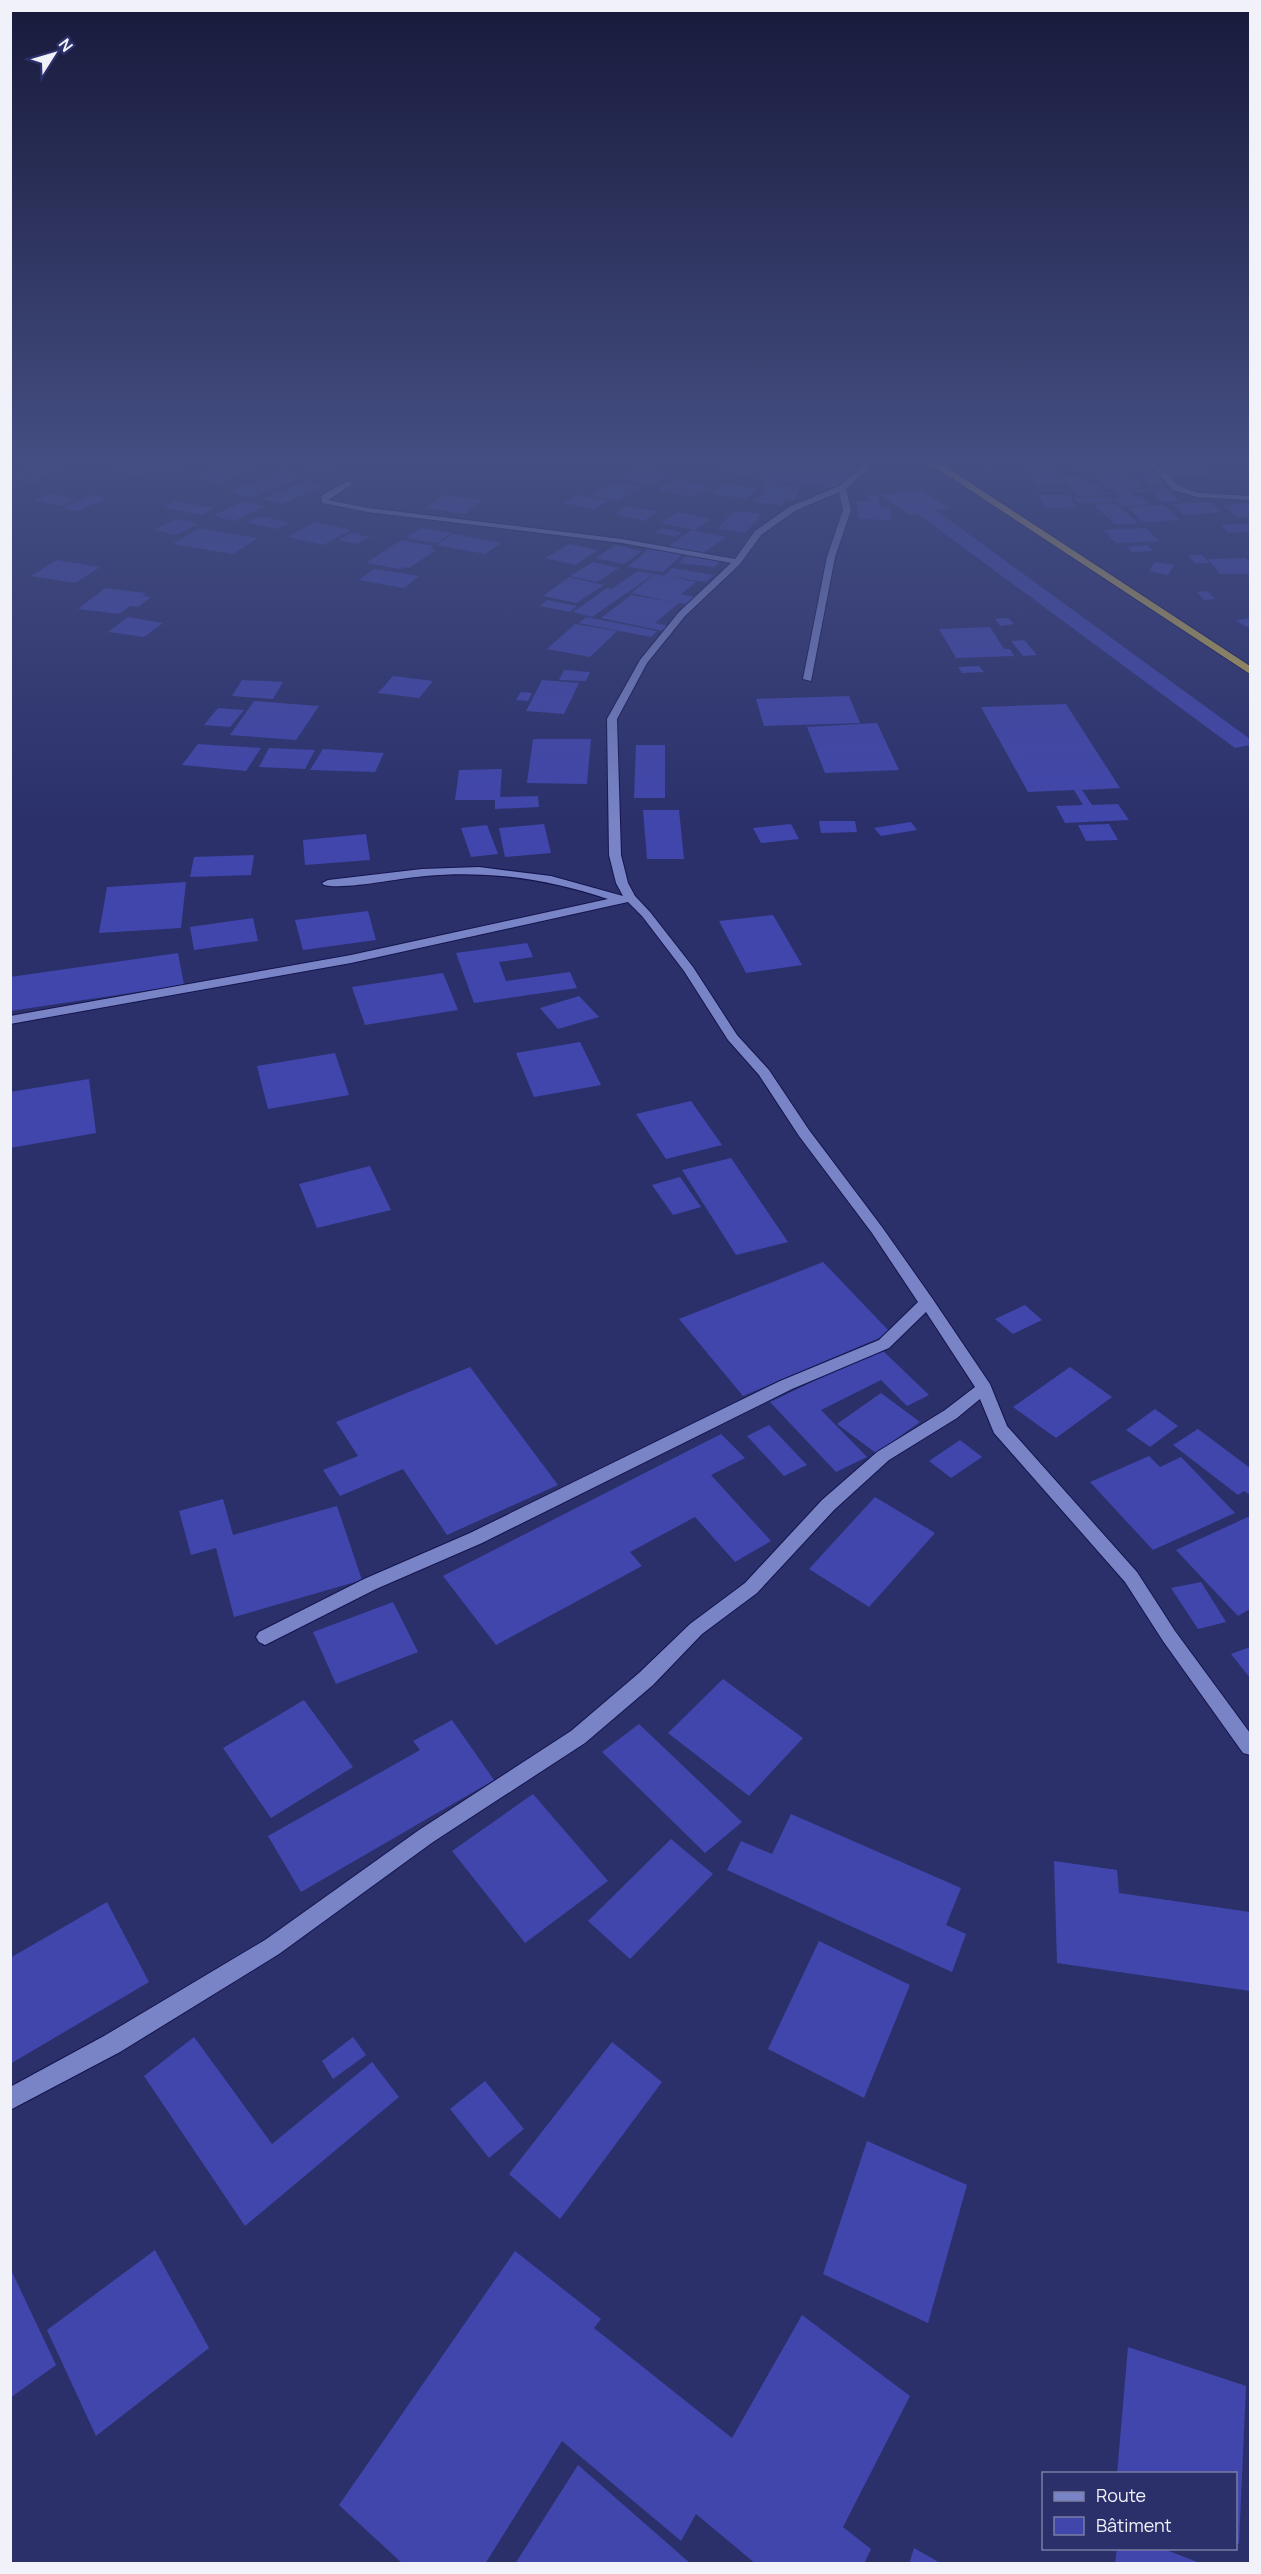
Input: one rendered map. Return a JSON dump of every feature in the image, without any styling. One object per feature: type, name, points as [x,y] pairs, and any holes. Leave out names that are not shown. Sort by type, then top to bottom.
[{"type":"highway","points":[[1117,583],[1251,671]]},
{"type":"street","points":[[626,899],[615,855],[612,719],[656,643],[715,583]]},
{"type":"street","points":[[808,679],[826,583]]},
{"type":"street","points":[[328,883],[434,872],[478,870],[547,879],[626,899],[646,914],[689,970],[732,1037],[764,1073],[804,1133],[877,1230],[927,1302],[984,1388],[1000,1429],[1131,1577],[1169,1636],[1251,1747]]},
{"type":"street","points":[[10,1020],[351,959],[626,899]]},
{"type":"street","points":[[265,1637],[370,1584],[476,1538],[786,1385],[884,1344],[927,1302]]},
{"type":"street","points":[[10,2099],[112,2044],[272,1947],[426,1836],[578,1737],[646,1679],[696,1629],[751,1588],[828,1505],[883,1456],[951,1414],[984,1388]]},
{"type":"building","points":[[377,583],[410,583],[404,588]]},
{"type":"building","points":[[561,583],[604,585],[577,603],[543,596]]},
{"type":"building","points":[[620,583],[641,583],[592,617],[573,612],[607,588],[611,589]]},
{"type":"building","points":[[643,583],[695,583],[681,594],[695,597],[686,604],[679,603],[655,623],[668,626],[663,631],[601,618],[631,595],[672,602],[631,593]]},
{"type":"building","points":[[1012,583],[1036,583],[1250,739],[1250,745],[1235,748]]},
{"type":"building","points":[[105,588],[146,593],[143,596],[151,597],[138,607],[130,606],[119,614],[78,609]]},
{"type":"building","points":[[1207,591],[1215,599],[1204,600],[1197,592]]},
{"type":"building","points":[[547,600],[577,606],[570,612],[540,606]]},
{"type":"building","points":[[128,617],[163,623],[144,637],[108,632]]},
{"type":"building","points":[[586,617],[657,631],[651,637],[579,623]]},
{"type":"building","points":[[1008,618],[1014,624],[1001,626],[995,619]]},
{"type":"building","points":[[1250,618],[1250,626],[1246,627],[1236,620]]},
{"type":"building","points":[[575,624],[617,631],[590,657],[547,649]]},
{"type":"building","points":[[990,627],[1004,649],[1010,649],[1014,656],[956,658],[939,629]]},
{"type":"building","points":[[1024,640],[1037,655],[1023,656],[1011,641]]},
{"type":"building","points":[[979,666],[984,672],[962,673],[958,667]]},
{"type":"building","points":[[564,670],[590,672],[586,681],[559,680]]},
{"type":"building","points":[[393,676],[433,681],[419,698],[378,693]]},
{"type":"building","points":[[242,680],[283,682],[273,699],[232,696]]},
{"type":"building","points":[[542,680],[579,683],[564,714],[526,711]]},
{"type":"building","points":[[521,692],[532,693],[528,701],[516,700]]},
{"type":"building","points":[[849,696],[860,723],[764,726],[756,699]]},
{"type":"building","points":[[254,701],[319,706],[296,740],[230,735]]},
{"type":"building","points":[[1066,704],[1120,788],[1082,790],[1092,805],[1118,804],[1129,820],[1065,823],[1056,806],[1083,805],[1074,790],[1028,792],[981,707]]},
{"type":"building","points":[[218,708],[244,710],[230,727],[204,725]]},
{"type":"building","points":[[877,723],[899,770],[825,773],[807,727]]},
{"type":"building","points":[[533,739],[591,739],[587,784],[527,783]]},
{"type":"building","points":[[198,744],[261,748],[246,771],[182,765]]},
{"type":"building","points":[[636,745],[665,745],[665,798],[634,798]]},
{"type":"building","points":[[269,748],[315,750],[305,769],[259,767]]},
{"type":"building","points":[[323,749],[384,753],[375,772],[310,770]]},
{"type":"building","points":[[502,769],[500,797],[538,796],[539,807],[495,809],[495,800],[455,800],[459,770]]},
{"type":"building","points":[[643,810],[679,810],[684,859],[647,859]]},
{"type":"building","points":[[819,821],[855,821],[857,832],[821,833]]},
{"type":"building","points":[[911,822],[917,830],[881,836],[874,828]]},
{"type":"building","points":[[544,824],[551,853],[505,857],[499,828]]},
{"type":"building","points":[[791,824],[799,839],[761,843],[753,828]]},
{"type":"building","points":[[1109,824],[1118,840],[1086,841],[1078,825]]},
{"type":"building","points":[[487,825],[498,854],[471,857],[461,828]]},
{"type":"building","points":[[366,834],[370,860],[305,865],[303,840]]},
{"type":"building","points":[[254,855],[251,875],[190,877],[194,857]]},
{"type":"building","points":[[186,882],[181,928],[99,933],[107,887]]},
{"type":"building","points":[[368,911],[376,940],[303,950],[295,920]]},
{"type":"building","points":[[773,915],[802,965],[746,973],[719,921]]},
{"type":"building","points":[[253,918],[258,941],[194,950],[190,927]]},
{"type":"building","points":[[527,943],[533,957],[499,962],[506,981],[570,972],[577,988],[474,1003],[456,953]]},
{"type":"building","points":[[178,953],[184,985],[10,1011],[10,977]]},
{"type":"building","points":[[443,973],[458,1010],[365,1025],[352,987]]},
{"type":"building","points":[[579,996],[599,1017],[558,1029],[540,1008]]},
{"type":"building","points":[[580,1042],[601,1085],[534,1097],[516,1053]]},
{"type":"building","points":[[335,1053],[349,1095],[268,1109],[257,1066]]},
{"type":"building","points":[[89,1079],[96,1133],[10,1148],[10,1092]]},
{"type":"building","points":[[691,1101],[722,1145],[666,1159],[636,1114]]},
{"type":"building","points":[[731,1158],[788,1242],[736,1255],[682,1170]]},
{"type":"building","points":[[370,1166],[391,1210],[317,1228],[299,1184]]},
{"type":"building","points":[[680,1177],[701,1207],[673,1215],[652,1185]]},
{"type":"building","points":[[823,1262],[891,1333],[743,1396],[679,1319]]},
{"type":"building","points":[[1025,1305],[1042,1320],[1013,1334],[995,1319]]},
{"type":"building","points":[[881,1349],[929,1395],[907,1406],[881,1380],[821,1410],[867,1457],[836,1472],[770,1402]]},
{"type":"building","points":[[470,1367],[558,1485],[447,1535],[403,1469],[340,1496],[323,1470],[358,1456],[336,1422]]},
{"type":"building","points":[[1070,1367],[1112,1397],[1056,1438],[1013,1407]]},
{"type":"building","points":[[881,1393],[920,1422],[876,1453],[837,1424]]},
{"type":"building","points":[[1155,1409],[1178,1426],[1150,1447],[1126,1430]]},
{"type":"building","points":[[769,1425],[807,1465],[784,1476],[747,1436]]},
{"type":"building","points":[[1198,1429],[1250,1468],[1250,1495],[1244,1491],[1238,1495],[1173,1445]]},
{"type":"building","points":[[721,1434],[745,1458],[711,1475],[771,1541],[735,1562],[695,1517],[630,1552],[642,1566],[496,1645],[443,1576]]},
{"type":"building","points":[[960,1440],[982,1457],[951,1478],[929,1461]]},
{"type":"building","points":[[1149,1456],[1160,1467],[1181,1457],[1235,1513],[1153,1550],[1090,1482]]},
{"type":"building","points":[[875,1497],[935,1533],[869,1607],[809,1569]]},
{"type":"building","points":[[223,1499],[233,1535],[337,1506],[362,1580],[234,1617],[216,1548],[191,1555],[179,1511]]},
{"type":"building","points":[[1250,1516],[1250,1609],[1238,1616],[1176,1550]]},
{"type":"building","points":[[1201,1582],[1226,1622],[1198,1629],[1171,1588]]},
{"type":"building","points":[[393,1602],[418,1652],[336,1684],[313,1632]]},
{"type":"building","points":[[1250,1647],[1250,1678],[1231,1654]]},
{"type":"building","points":[[723,1679],[803,1738],[749,1796],[668,1733]]},
{"type":"building","points":[[304,1700],[353,1767],[271,1818],[223,1748]]},
{"type":"building","points":[[452,1720],[494,1780],[301,1892],[268,1836],[420,1750],[413,1741]]},
{"type":"building","points":[[639,1724],[742,1822],[705,1853],[602,1752]]},
{"type":"building","points":[[533,1794],[608,1881],[525,1943],[452,1851]]},
{"type":"building","points":[[791,1814],[961,1888],[946,1925],[966,1934],[952,1972],[727,1870],[741,1841],[772,1854]]},
{"type":"building","points":[[671,1839],[713,1874],[630,1959],[588,1921]]},
{"type":"building","points":[[1054,1861],[1117,1870],[1119,1893],[1250,1912],[1250,1991],[1057,1963]]},
{"type":"building","points":[[107,1902],[149,1982],[10,2064],[10,1958]]},
{"type":"building","points":[[819,1941],[910,1985],[864,2098],[768,2049]]},
{"type":"building","points":[[194,2037],[272,2144],[372,2062],[399,2097],[245,2226],[144,2076]]},
{"type":"building","points":[[353,2037],[366,2055],[333,2079],[322,2061]]},
{"type":"building","points":[[612,2042],[662,2082],[560,2219],[509,2174]]},
{"type":"building","points":[[485,2081],[524,2129],[489,2158],[450,2109]]},
{"type":"building","points":[[867,2141],[967,2185],[928,2323],[823,2274]]},
{"type":"building","points":[[155,2250],[209,2348],[96,2436],[47,2330]]},
{"type":"building","points":[[515,2251],[601,2319],[594,2328],[732,2438],[802,2315],[910,2396],[843,2527],[871,2549],[864,2564],[756,2564],[696,2514],[681,2541],[562,2441],[485,2564],[403,2564],[339,2505]]},
{"type":"building","points":[[10,2268],[56,2365],[10,2398]]},
{"type":"building","points":[[1128,2347],[1246,2386],[1239,2544],[1237,2543],[1237,2472],[1117,2472]]},
{"type":"building","points":[[578,2465],[691,2564],[515,2564]]},
{"type":"building","points":[[914,2548],[942,2564],[909,2564]]},
{"type":"building","points":[[1117,2550],[1166,2550],[1200,2563],[1115,2564]]}]
